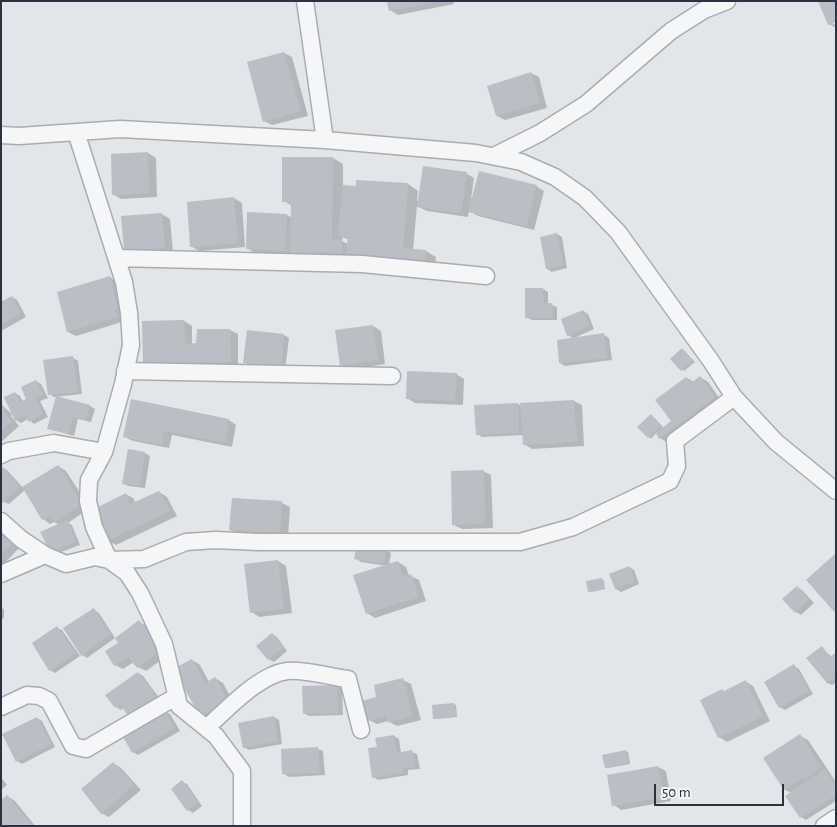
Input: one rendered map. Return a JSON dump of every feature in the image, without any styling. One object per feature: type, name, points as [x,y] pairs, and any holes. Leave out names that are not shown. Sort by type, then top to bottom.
[{"type":"street","points":[[305,1],[326,140]]},
{"type":"street","points":[[494,156],[540,133],[586,104],[671,32],[704,10],[727,1]]},
{"type":"street","points":[[1,135],[19,136],[120,129],[326,140],[476,153],[521,162],[555,177],[585,198],[618,232],[711,361],[734,397],[776,442],[836,491]]},
{"type":"street","points":[[76,132],[124,282],[129,313],[131,345],[104,452],[90,480],[88,501],[94,527],[109,560],[127,573],[140,592],[164,644],[179,706],[216,736],[242,771],[242,826]]},
{"type":"street","points":[[117,258],[362,264],[486,276]]},
{"type":"street","points":[[125,371],[392,376]]},
{"type":"street","points":[[1,521],[21,539],[45,555],[66,564],[95,557],[109,560],[144,559],[186,542],[215,540],[258,542],[520,542],[573,527],[670,481],[677,466],[675,441],[734,397]]},
{"type":"street","points":[[1,455],[9,451],[54,443],[104,452]]},
{"type":"street","points":[[1,574],[45,555]]},
{"type":"street","points":[[206,728],[257,685],[270,676],[288,671],[348,679],[361,730]]},
{"type":"street","points":[[1,707],[27,695],[39,696],[49,702],[73,746],[86,749],[177,696]]},
{"type":"street","points":[[824,826],[836,818]]},
{"type":"building","points":[[387,1],[435,1],[435,2],[389,11]]},
{"type":"building","points":[[818,1],[836,1],[836,22],[828,25]]},
{"type":"building","points":[[284,52],[301,111],[263,122],[247,62]]},
{"type":"building","points":[[531,72],[540,103],[496,116],[487,86]]},
{"type":"building","points":[[148,152],[149,193],[112,195],[111,154]]},
{"type":"building","points":[[282,157],[333,157],[332,239],[342,239],[342,253],[290,252],[291,202],[282,202]]},
{"type":"building","points":[[423,166],[467,172],[461,213],[417,207]]},
{"type":"building","points":[[479,171],[537,185],[526,226],[468,212]]},
{"type":"building","points":[[356,180],[408,183],[403,248],[426,250],[425,261],[346,253],[348,237],[338,236],[343,185],[356,186]]},
{"type":"building","points":[[234,197],[238,243],[190,247],[187,202]]},
{"type":"building","points":[[247,212],[287,214],[285,251],[246,249]]},
{"type":"building","points":[[162,213],[165,248],[124,251],[121,216]]},
{"type":"building","points":[[557,233],[563,265],[546,269],[540,237]]},
{"type":"building","points":[[110,276],[118,308],[114,309],[118,317],[67,332],[57,292]]},
{"type":"building","points":[[525,288],[543,288],[544,303],[552,303],[553,318],[525,318]]},
{"type":"building","points":[[12,296],[21,314],[1,325],[1,302]]},
{"type":"building","points":[[583,310],[590,326],[567,336],[561,319]]},
{"type":"building","points":[[184,320],[185,344],[196,343],[197,329],[230,329],[231,362],[143,363],[142,321]]},
{"type":"building","points":[[373,325],[378,360],[340,366],[335,330]]},
{"type":"building","points":[[247,330],[284,334],[281,367],[243,363]]},
{"type":"building","points":[[604,333],[607,358],[559,363],[557,340]]},
{"type":"building","points":[[682,348],[693,360],[681,371],[670,359]]},
{"type":"building","points":[[73,356],[78,392],[48,395],[43,360]]},
{"type":"building","points":[[407,371],[457,373],[455,401],[406,399]]},
{"type":"building","points":[[700,376],[715,397],[659,439],[656,433],[671,421],[655,400],[686,377],[691,383]]},
{"type":"building","points":[[36,380],[43,395],[36,398],[43,414],[28,422],[26,415],[15,421],[4,397],[15,392],[20,402],[26,399],[21,387]]},
{"type":"building","points":[[56,396],[90,405],[86,420],[73,417],[68,434],[47,429]]},
{"type":"building","points":[[131,399],[229,419],[225,443],[164,431],[162,445],[123,437]]},
{"type":"building","points":[[574,400],[577,442],[523,445],[520,403]]},
{"type":"building","points":[[518,403],[519,433],[476,435],[474,405]]},
{"type":"building","points":[[1,405],[6,409],[3,411],[12,421],[1,431]]},
{"type":"building","points":[[651,414],[661,425],[648,438],[637,427]]},
{"type":"building","points":[[128,449],[145,452],[140,486],[122,484]]},
{"type":"building","points":[[1,465],[20,487],[3,503],[1,501]]},
{"type":"building","points":[[58,465],[82,504],[54,522],[50,516],[42,520],[22,487]]},
{"type":"building","points":[[484,470],[485,524],[452,525],[451,471]]},
{"type":"building","points":[[159,491],[170,511],[107,541],[92,510],[126,493],[130,504]]},
{"type":"building","points":[[232,498],[282,501],[280,533],[229,530]]},
{"type":"building","points":[[67,520],[76,542],[50,552],[40,532]]},
{"type":"building","points":[[1,534],[12,543],[1,555]]},
{"type":"building","points":[[357,543],[386,549],[384,564],[354,559]]},
{"type":"building","points":[[836,553],[836,614],[806,580]]},
{"type":"building","points":[[278,560],[284,609],[250,613],[244,564]]},
{"type":"building","points":[[398,561],[403,577],[411,574],[419,597],[366,614],[353,575]]},
{"type":"building","points":[[629,566],[635,581],[615,589],[609,574]]},
{"type":"building","points":[[602,578],[604,589],[588,592],[586,581]]},
{"type":"building","points":[[797,586],[809,599],[795,613],[782,599]]},
{"type":"building","points":[[94,608],[110,635],[81,656],[63,628]]},
{"type":"building","points":[[139,620],[161,650],[137,668],[128,657],[114,666],[105,651],[118,643],[115,638]]},
{"type":"building","points":[[57,626],[76,653],[49,671],[32,643]]},
{"type":"building","points":[[272,633],[283,647],[268,660],[256,646]]},
{"type":"building","points":[[822,646],[830,657],[836,652],[836,677],[827,683],[806,658]]},
{"type":"building","points":[[192,659],[205,683],[215,677],[228,701],[200,716],[173,669]]},
{"type":"building","points":[[794,664],[809,691],[779,708],[764,682]]},
{"type":"building","points":[[138,672],[156,696],[129,717],[120,704],[115,708],[105,695]]},
{"type":"building","points":[[403,678],[413,716],[388,723],[386,716],[368,721],[362,701],[376,697],[374,685]]},
{"type":"building","points":[[746,680],[763,716],[718,738],[700,700]]},
{"type":"building","points":[[337,685],[338,713],[303,714],[302,686]]},
{"type":"building","points":[[454,703],[456,716],[433,719],[432,705]]},
{"type":"building","points":[[165,710],[175,728],[132,753],[122,735]]},
{"type":"building","points":[[274,716],[278,741],[243,748],[238,723]]},
{"type":"building","points":[[37,717],[51,744],[16,762],[2,734]]},
{"type":"building","points":[[800,734],[821,767],[805,779],[804,777],[784,790],[763,758]]},
{"type":"building","points":[[394,735],[397,753],[412,750],[415,767],[403,768],[403,773],[372,778],[368,748],[377,747],[375,738]]},
{"type":"building","points":[[318,747],[320,773],[282,774],[281,749]]},
{"type":"building","points":[[626,750],[628,763],[605,768],[602,755]]},
{"type":"building","points":[[113,762],[134,785],[101,814],[81,789]]},
{"type":"building","points":[[658,766],[664,797],[612,806],[607,775]]},
{"type":"building","points":[[825,769],[836,786],[836,795],[800,818],[785,796]]},
{"type":"building","points":[[182,780],[198,802],[187,811],[171,789]]},
{"type":"building","points":[[7,795],[31,824],[29,826],[1,826],[1,800]]}]
